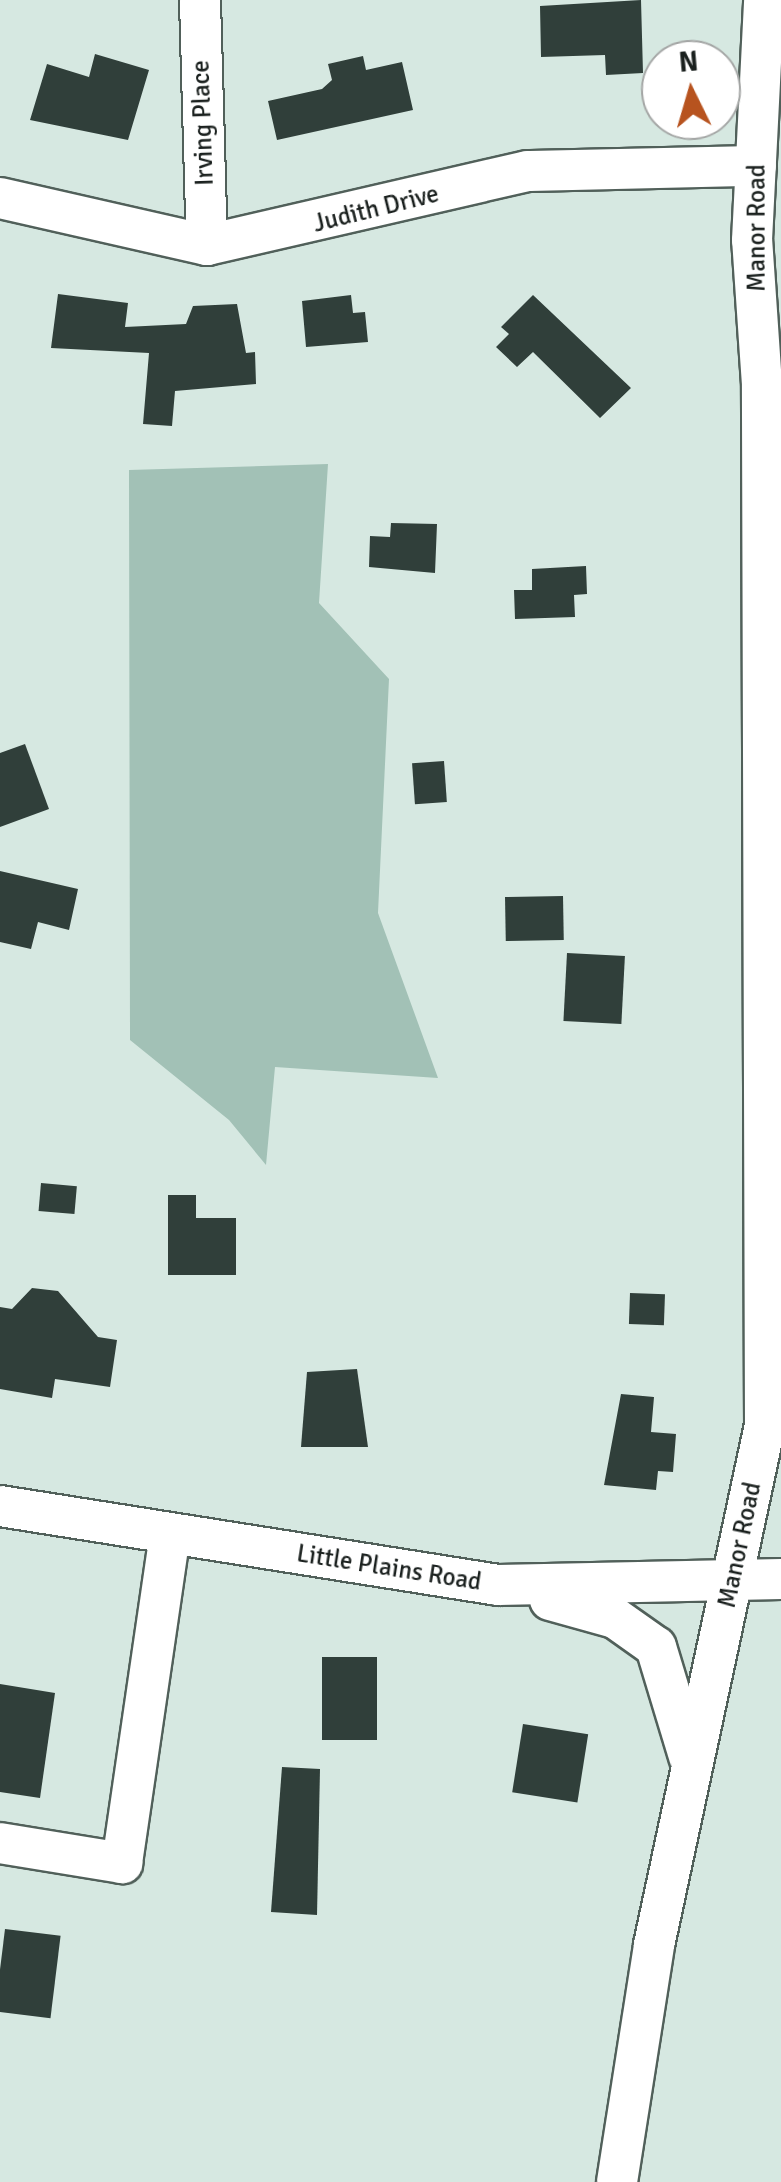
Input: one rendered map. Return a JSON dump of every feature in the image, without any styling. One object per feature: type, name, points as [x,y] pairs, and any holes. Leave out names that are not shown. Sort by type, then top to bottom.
[{"type":"street","name":"Irving Place","points":[[200,0],[207,245]]},
{"type":"street","name":"Manor Road","points":[[617,2182],[654,1945],[734,1580],[773,1443],[756,166],[764,0]]},
{"type":"street","name":"Judith Drive","points":[[0,198],[207,245],[528,172],[756,166]]},
{"type":"street","name":"Little Plains Road","points":[[0,1506],[498,1585],[781,1579]]},
{"type":"street","points":[[0,1843],[122,1863],[170,1534]]},
{"type":"street","points":[[498,1585],[614,1618],[648,1639],[670,1677],[692,1770]]},
{"type":"green space","points":[[328,464],[319,603],[389,679],[378,913],[438,1078],[275,1067],[266,1165],[229,1120],[130,1040],[129,470]]},
{"type":"building","points":[[641,0],[641,73],[606,75],[605,55],[541,57],[540,6]]},
{"type":"building","points":[[95,54],[149,70],[128,140],[30,120],[47,64],[89,77]]},
{"type":"building","points":[[363,56],[366,70],[402,62],[413,110],[277,140],[268,101],[322,89],[332,80],[328,64]]},
{"type":"building","points":[[58,294],[128,303],[125,327],[186,324],[193,306],[237,304],[246,353],[255,352],[256,384],[175,391],[172,426],[143,424],[149,353],[51,348]]},
{"type":"building","points":[[351,295],[353,313],[365,312],[368,342],[306,347],[302,301]]},
{"type":"building","points":[[533,295],[631,388],[600,418],[533,352],[517,367],[496,347],[509,334],[501,327]]},
{"type":"building","points":[[391,523],[437,524],[435,573],[369,567],[370,536],[390,537]]},
{"type":"building","points":[[586,566],[587,594],[574,595],[575,617],[515,619],[514,590],[532,590],[532,569]]},
{"type":"building","points":[[25,744],[49,809],[0,827],[0,753]]},
{"type":"building","points":[[444,761],[447,802],[415,804],[412,763]]},
{"type":"building","points":[[0,871],[78,889],[69,930],[38,922],[31,949],[0,942]]},
{"type":"building","points":[[563,896],[564,940],[506,941],[505,897]]},
{"type":"building","points":[[567,953],[625,956],[621,1024],[563,1021]]},
{"type":"building","points":[[41,1183],[77,1186],[74,1214],[39,1211]]},
{"type":"building","points":[[168,1195],[196,1195],[196,1218],[236,1218],[236,1275],[168,1275]]},
{"type":"building","points":[[32,1288],[58,1291],[98,1337],[117,1340],[110,1387],[55,1379],[52,1398],[0,1389],[0,1307],[12,1309]]},
{"type":"building","points":[[630,1293],[665,1294],[664,1325],[629,1324]]},
{"type":"building","points":[[357,1369],[368,1447],[301,1447],[307,1372]]},
{"type":"building","points":[[621,1394],[654,1397],[651,1432],[676,1434],[673,1472],[658,1471],[656,1490],[604,1485]]},
{"type":"building","points":[[322,1657],[377,1657],[377,1740],[322,1740]]},
{"type":"building","points":[[0,1684],[55,1693],[40,1798],[0,1792]]},
{"type":"building","points":[[523,1724],[588,1734],[577,1802],[512,1792]]},
{"type":"building","points":[[282,1767],[320,1769],[317,1915],[271,1912]]},
{"type":"building","points":[[5,1929],[61,1936],[50,2018],[0,2012]]}]
